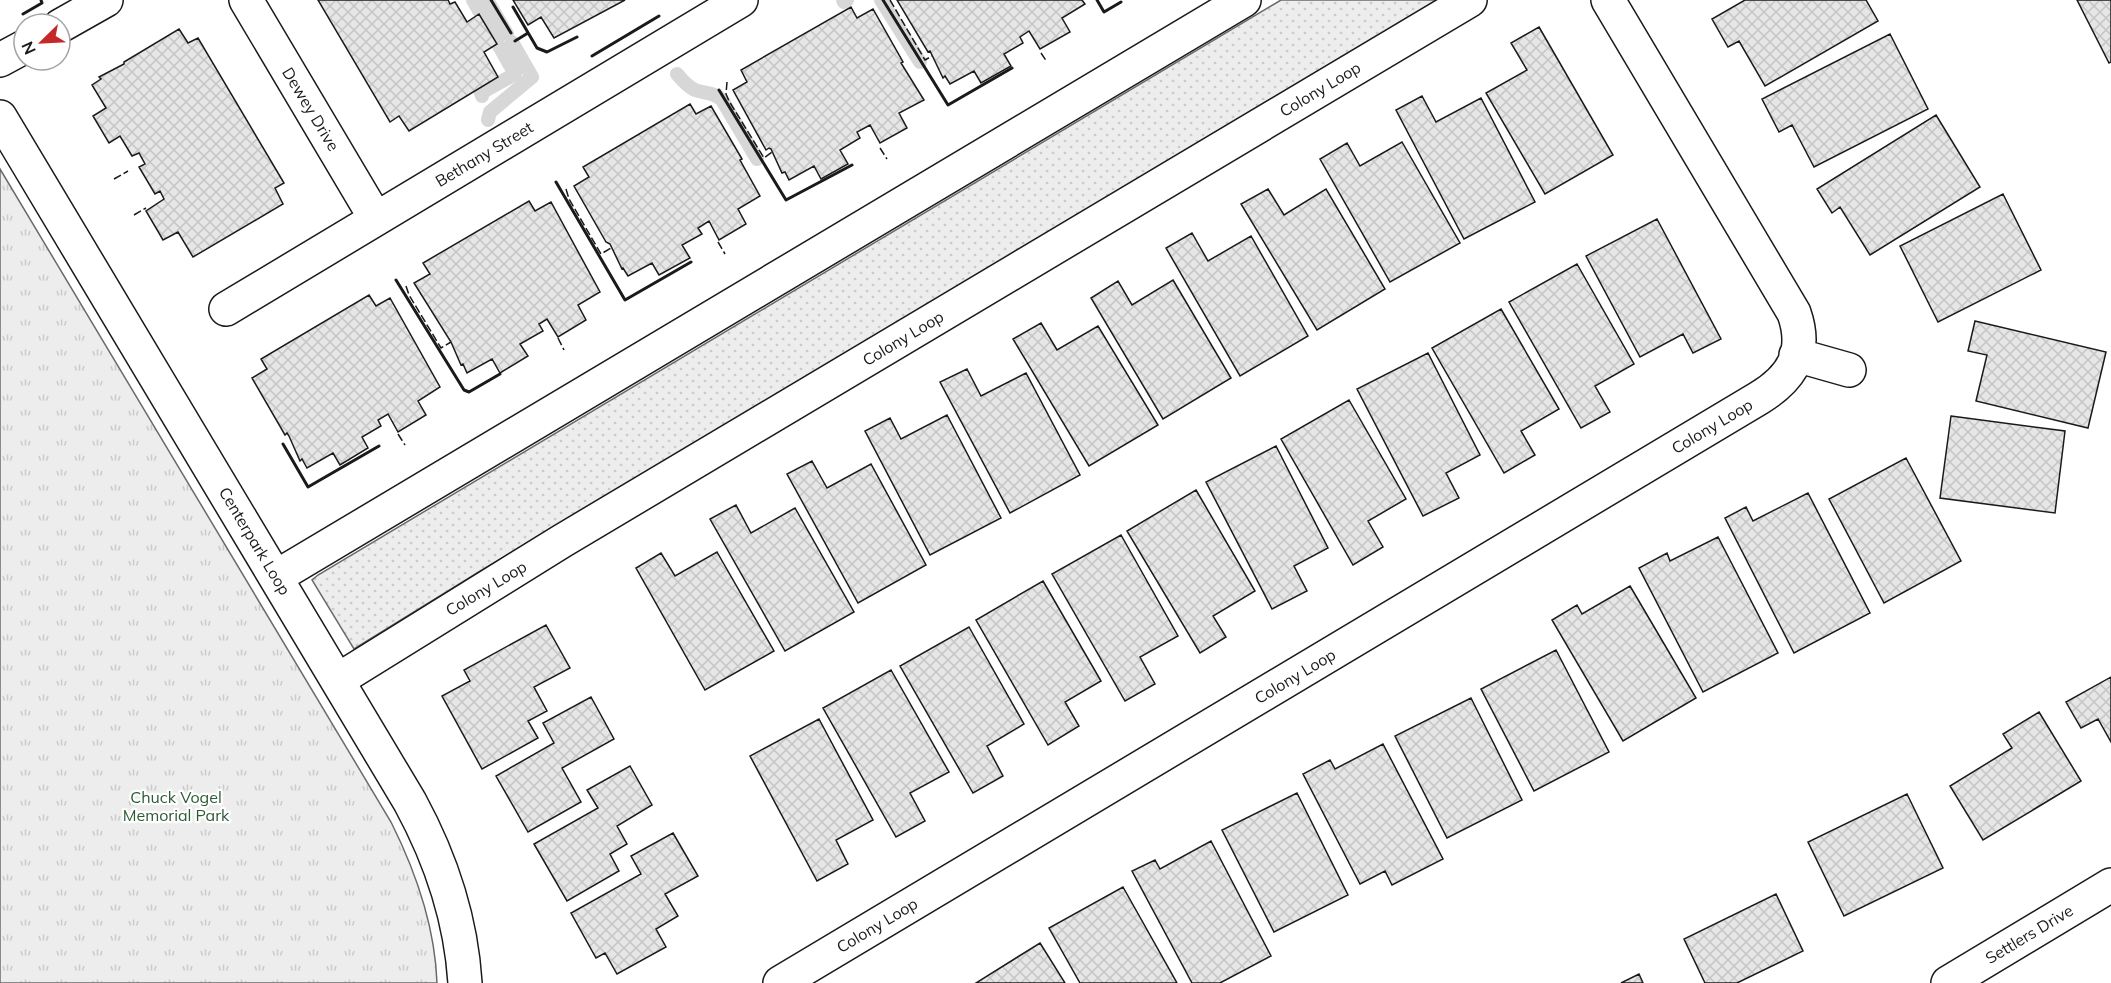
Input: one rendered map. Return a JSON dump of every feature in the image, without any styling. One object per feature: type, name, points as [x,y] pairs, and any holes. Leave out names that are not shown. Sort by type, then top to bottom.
[{"type":"street","points":[[72,19],[106,0]]},
{"type":"street","name":"Dewey Drive","points":[[246,0],[376,219]]},
{"type":"street","points":[[276,577],[1244,0]]},
{"type":"street","name":"Colony Loop","points":[[338,680],[583,529],[1470,0]]},
{"type":"street","name":"Colony Loop","points":[[780,983],[1759,398],[1782,382],[1789,374],[1798,344],[1797,321],[1787,298],[1608,0]]},
{"type":"street","name":"Bethany Street","points":[[226,309],[736,1]]},
{"type":"street","name":"Centerpark Loop","points":[[0,117],[410,802],[435,851],[451,899],[459,933],[465,983]]},
{"type":"street","points":[[1796,355],[1849,370]]},
{"type":"street","name":"Settlers Drive","points":[[1948,983],[2111,885]]},
{"type":"green space","points":[[1281,0],[1437,0],[482,570],[354,649],[312,580],[318,575]]},
{"type":"green space","name":"Chuck Vogel Memorial Park","points":[[0,169],[391,822],[423,900],[432,941],[437,983],[0,983]]},
{"type":"building","points":[[318,0],[448,0],[450,4],[455,2],[467,22],[479,14],[497,44],[484,52],[498,77],[409,131],[399,116],[390,122]]},
{"type":"building","points":[[513,0],[625,0],[554,38],[541,17],[528,25]]},
{"type":"building","points":[[897,0],[1082,0],[1085,4],[1062,18],[1070,32],[1040,49],[1029,31],[1020,37],[1023,43],[1004,54],[1011,66],[981,83],[974,71],[950,84],[945,76],[943,78],[930,51],[928,52]]},
{"type":"building","points":[[1745,0],[1866,0],[1878,21],[1765,86],[1739,41],[1728,47],[1712,19]]},
{"type":"building","points":[[2077,0],[2111,0],[2111,62],[2109,63]]},
{"type":"building","points":[[851,7],[857,18],[873,9],[903,62],[901,63],[924,100],[899,113],[907,128],[880,143],[870,125],[857,132],[860,138],[840,150],[848,164],[821,179],[814,166],[789,180],[785,172],[782,173],[771,149],[766,150],[733,90],[747,82],[741,70]]},
{"type":"building","points":[[1539,27],[1613,155],[1545,194],[1486,93],[1527,70],[1511,43]]},
{"type":"building","points":[[179,29],[188,43],[198,38],[284,183],[275,188],[283,204],[193,257],[178,232],[163,240],[146,211],[164,199],[160,191],[155,194],[139,167],[145,164],[139,153],[132,156],[120,136],[109,143],[93,116],[106,108],[92,85],[101,79],[99,77]]},
{"type":"building","points":[[1890,34],[1928,109],[1814,167],[1792,125],[1779,132],[1762,99]]},
{"type":"building","points":[[1422,96],[1436,122],[1481,98],[1535,202],[1464,239],[1396,110]]},
{"type":"building","points":[[690,104],[696,114],[711,106],[742,159],[740,160],[760,196],[738,209],[746,224],[719,240],[709,221],[698,228],[702,234],[682,245],[690,258],[659,275],[652,263],[628,276],[574,186],[589,177],[583,167]]},
{"type":"building","points":[[1936,115],[1980,187],[1870,255],[1840,207],[1832,213],[1817,189]]},
{"type":"building","points":[[1402,142],[1460,243],[1390,282],[1320,159],[1347,143],[1360,166]]},
{"type":"building","points":[[1268,189],[1284,215],[1326,189],[1385,289],[1317,330],[1241,204]]},
{"type":"building","points":[[2003,194],[2041,270],[1938,322],[1900,246]]},
{"type":"building","points":[[529,201],[535,211],[551,202],[600,292],[578,305],[586,320],[558,337],[547,319],[539,324],[543,331],[520,344],[528,356],[500,373],[492,359],[467,373],[451,342],[414,283],[430,274],[423,263]]},
{"type":"building","points":[[1657,219],[1721,339],[1693,353],[1683,334],[1640,357],[1586,256]]},
{"type":"building","points":[[1192,233],[1208,261],[1251,236],[1308,336],[1240,376],[1166,248]]},
{"type":"building","points":[[1577,264],[1634,364],[1595,386],[1610,412],[1581,428],[1509,302]]},
{"type":"building","points":[[1173,280],[1231,378],[1163,419],[1091,298],[1118,281],[1132,305]]},
{"type":"building","points":[[369,295],[376,306],[390,298],[440,387],[418,401],[426,415],[398,432],[388,414],[378,420],[381,426],[362,437],[368,448],[340,465],[333,453],[307,468],[302,459],[300,461],[289,436],[287,433],[285,435],[252,378],[267,369],[261,359]]},
{"type":"building","points":[[1501,309],[1559,409],[1521,431],[1535,455],[1504,473],[1432,348]]},
{"type":"building","points":[[1975,321],[2106,352],[2088,428],[1976,401],[1987,355],[1968,351]]},
{"type":"building","points":[[1041,323],[1057,350],[1098,326],[1158,425],[1089,466],[1013,339]]},
{"type":"building","points":[[1428,353],[1480,455],[1446,473],[1459,498],[1423,516],[1357,389]]},
{"type":"building","points":[[967,369],[981,396],[1026,373],[1080,475],[1010,513],[940,382]]},
{"type":"building","points":[[1349,400],[1406,499],[1368,521],[1383,547],[1353,565],[1281,439]]},
{"type":"building","points":[[947,415],[1001,518],[930,555],[865,431],[890,418],[901,439]]},
{"type":"building","points":[[1951,416],[2065,431],[2055,513],[1940,498]]},
{"type":"building","points":[[1276,446],[1328,548],[1294,566],[1307,591],[1272,609],[1206,482]]},
{"type":"building","points":[[1906,458],[1961,561],[1884,603],[1829,499]]},
{"type":"building","points":[[812,461],[827,488],[871,464],[926,565],[858,603],[787,474]]},
{"type":"building","points":[[1196,490],[1255,591],[1213,616],[1226,637],[1200,653],[1127,531]]},
{"type":"building","points":[[1808,493],[1870,613],[1794,653],[1725,518],[1746,507],[1753,521]]},
{"type":"building","points":[[736,505],[751,533],[795,508],[854,612],[785,651],[710,519]]},
{"type":"building","points":[[1121,535],[1178,636],[1140,657],[1155,684],[1125,701],[1052,574]]},
{"type":"building","points":[[1718,537],[1778,653],[1703,692],[1639,568],[1667,553],[1670,561]]},
{"type":"building","points":[[717,552],[774,651],[705,690],[636,568],[661,553],[675,576]]},
{"type":"building","points":[[1043,581],[1101,681],[1065,702],[1079,726],[1048,745],[976,620]]},
{"type":"building","points":[[1630,586],[1696,698],[1623,741],[1552,620],[1577,605],[1582,614]]},
{"type":"building","points":[[546,625],[570,668],[534,687],[547,711],[528,721],[538,738],[482,769],[442,696],[470,681],[464,670]]},
{"type":"building","points":[[969,627],[1024,724],[987,746],[1003,776],[973,793],[900,666]]},
{"type":"building","points":[[1556,650],[1609,752],[1534,791],[1481,689]]},
{"type":"building","points":[[891,670],[949,772],[910,793],[925,821],[896,837],[823,708]]},
{"type":"building","points":[[2111,677],[2111,742],[2098,719],[2081,728],[2066,702]]},
{"type":"building","points":[[591,697],[614,739],[562,768],[581,802],[528,832],[496,776],[554,743],[543,723]]},
{"type":"building","points":[[1471,698],[1522,800],[1447,838],[1395,736]]},
{"type":"building","points":[[2039,712],[2081,781],[1983,840],[1950,786],[2012,748],[2003,734]]},
{"type":"building","points":[[819,719],[873,820],[836,840],[848,864],[817,881],[750,756]]},
{"type":"building","points":[[1383,744],[1443,859],[1392,885],[1385,871],[1360,884],[1303,774],[1330,760],[1335,769]]},
{"type":"building","points":[[630,766],[652,805],[617,826],[627,844],[610,854],[619,871],[567,901],[534,844],[598,808],[587,790]]},
{"type":"building","points":[[1297,793],[1348,895],[1274,932],[1222,830]]},
{"type":"building","points":[[1907,794],[1943,868],[1844,916],[1808,842]]},
{"type":"building","points":[[673,833],[698,876],[665,894],[678,916],[656,929],[666,947],[617,974],[605,953],[596,958],[571,913],[641,874],[631,856]]},
{"type":"building","points":[[1211,841],[1271,956],[1220,983],[1192,983],[1132,871],[1155,860],[1160,869]]},
{"type":"building","points":[[1123,887],[1177,983],[1080,983],[1049,928]]},
{"type":"building","points":[[1776,894],[1803,951],[1737,983],[1705,983],[1684,939]]},
{"type":"building","points":[[1040,943],[1065,983],[976,983]]},
{"type":"building","points":[[1639,974],[1643,983],[1621,983]]},
{"type":"waterway","points":[[473,0],[515,74],[481,93],[482,96]]},
{"type":"waterway","points":[[487,0],[507,34]]},
{"type":"waterway","points":[[843,0],[844,2],[847,0]]},
{"type":"waterway","points":[[881,0],[920,62]]},
{"type":"waterway","points":[[488,120],[490,112],[532,77],[512,42]]},
{"type":"waterway","points":[[677,74],[692,89],[713,94],[722,100],[757,159]]},
{"type":"fence","points":[[491,0],[511,33]]},
{"type":"fence","points":[[890,0],[925,60],[932,56]]},
{"type":"fence","points":[[1041,53],[1047,62]]},
{"type":"fence","points":[[727,82],[726,94],[729,101],[764,158],[772,152]]},
{"type":"fence","points":[[880,148],[887,159]]},
{"type":"fence","points":[[114,179],[128,171]]},
{"type":"fence","points":[[566,189],[569,199],[601,254],[611,248]]},
{"type":"fence","points":[[134,215],[146,208]]},
{"type":"fence","points":[[718,242],[725,254]]},
{"type":"fence","points":[[406,286],[409,295],[441,348],[451,342]]},
{"type":"fence","points":[[558,338],[564,350]]},
{"type":"fence","points":[[398,434],[405,445]]},
{"type":"wall","points":[[26,12],[42,3],[41,0]]},
{"type":"wall","points":[[491,0],[511,33]]},
{"type":"wall","points":[[883,0],[948,105],[1012,68]]},
{"type":"wall","points":[[1097,0],[1104,12],[1121,2]]},
{"type":"wall","points":[[513,7],[537,48],[547,52],[577,37]]},
{"type":"wall","points":[[592,56],[659,16]]},
{"type":"wall","points":[[515,41],[528,33]]},
{"type":"wall","points":[[719,90],[786,200],[852,165]]},
{"type":"wall","points":[[556,182],[625,300],[691,262]]},
{"type":"wall","points":[[396,280],[464,390],[469,392],[500,374]]},
{"type":"wall","points":[[283,444],[308,487],[379,446]]}]
